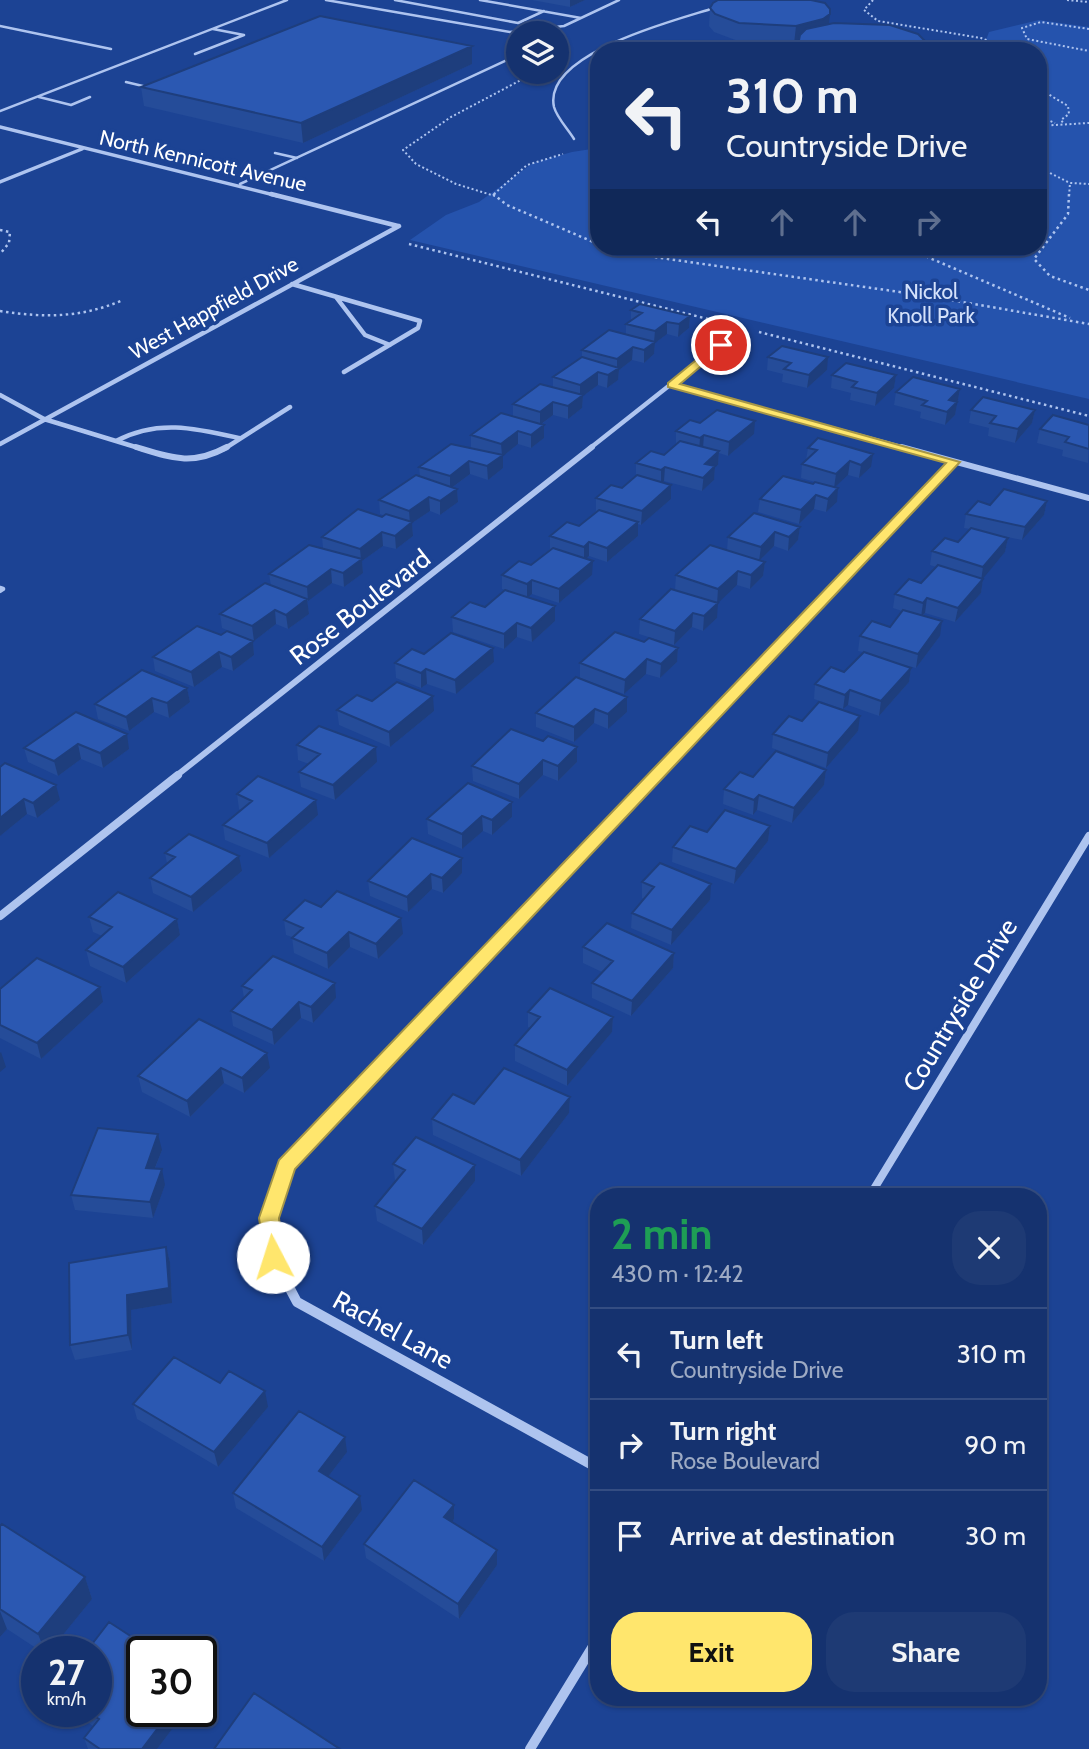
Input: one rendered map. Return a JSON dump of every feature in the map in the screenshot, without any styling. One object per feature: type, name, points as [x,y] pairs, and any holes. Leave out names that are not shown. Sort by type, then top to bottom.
[{"type":"street","name":"North Kennicott Avenue","points":[[0,127],[83,149],[240,184],[399,226]]},
{"type":"street","points":[[0,183],[83,149]]},
{"type":"street","name":"West Happfield Drive","points":[[0,444],[399,226]]},
{"type":"street","points":[[291,284],[420,321],[418,328],[344,372]]},
{"type":"street","points":[[336,296],[365,335],[390,345]]},
{"type":"street","name":"Rose Boulevard","points":[[0,916],[742,328]]},
{"type":"street","points":[[672,385],[1089,498]]},
{"type":"street","points":[[0,395],[44,419],[178,460],[192,461],[209,457],[290,407]]},
{"type":"street","points":[[116,441],[142,426],[157,425],[240,438]]},
{"type":"street","name":"Rachel Lane","points":[[590,1464],[297,1302],[273,1257],[270,1231],[269,1218],[286,1165],[954,462]]},
{"type":"street","name":"Countryside Drive","points":[[874,1188],[1089,836]]},
{"type":"street","points":[[530,1749],[590,1652]]},
{"type":"lane","points":[[0,111],[287,0]]},
{"type":"lane","points":[[326,0],[506,32]]},
{"type":"lane","points":[[395,0],[518,23],[544,11]]},
{"type":"lane","points":[[481,0],[581,18]]},
{"type":"lane","points":[[569,23],[619,0]]},
{"type":"lane","points":[[616,42],[723,5]]},
{"type":"lane","points":[[0,26],[111,49]]},
{"type":"lane","points":[[195,54],[244,35],[213,29]]},
{"type":"lane","points":[[574,139],[554,106],[557,87],[572,64],[590,54]]},
{"type":"lane","points":[[240,184],[506,61]]},
{"type":"lane","points":[[126,82],[147,87]]},
{"type":"lane","points":[[38,96],[71,104],[90,97]]},
{"type":"lane","points":[[275,153],[297,158]]},
{"type":"path","points":[[873,0],[864,10],[878,20],[992,42]]},
{"type":"path","points":[[1067,0],[1089,2]]},
{"type":"path","points":[[1042,42],[1027,39],[1022,28],[1041,22],[1089,29]]},
{"type":"path","points":[[1047,43],[1089,51]]},
{"type":"path","points":[[513,84],[451,117],[403,150],[405,157],[448,180],[494,195],[517,210],[590,241]]},
{"type":"path","points":[[1047,93],[1068,106],[1069,114],[1061,120],[1064,124]]},
{"type":"path","points":[[1047,119],[1059,124]]},
{"type":"path","points":[[1047,125],[1089,123]]},
{"type":"path","points":[[494,195],[514,173],[527,165],[574,152]]},
{"type":"path","points":[[1047,172],[1070,183],[1089,184]]},
{"type":"path","points":[[1047,242],[1068,214],[1070,183]]},
{"type":"path","points":[[0,230],[10,232],[9,243],[0,254]]},
{"type":"path","points":[[647,256],[928,296],[1089,324]]},
{"type":"path","points":[[925,256],[1076,321]]},
{"type":"path","points":[[1036,256],[1034,259],[1039,270],[1053,278],[1089,290]]},
{"type":"path","points":[[0,312],[36,317],[77,317],[94,314],[123,300]]},
{"type":"green space","name":"Nickol Knoll Park","points":[[1039,20],[1089,27],[1089,399],[410,240],[446,215],[479,202],[533,163],[590,149],[590,256],[1047,256],[1047,42],[985,42],[989,32]]},
{"type":"building","points":[[718,0],[811,0],[825,3],[830,14],[823,19],[796,26],[739,23],[715,14],[710,8]]},
{"type":"building","points":[[320,16],[472,46],[301,123],[141,87]]},
{"type":"building","points":[[834,23],[890,25],[918,34],[925,41],[801,42],[800,35],[806,29]]},
{"type":"building","points":[[640,304],[690,316],[679,324],[667,322],[655,331],[626,324],[642,313],[631,310]]},
{"type":"building","points":[[609,330],[655,342],[644,350],[633,347],[617,359],[582,350]]},
{"type":"building","points":[[782,346],[828,357],[809,375],[784,369],[791,363],[768,357]]},
{"type":"building","points":[[582,357],[619,368],[608,375],[598,372],[580,385],[553,377]]},
{"type":"building","points":[[846,363],[896,375],[877,393],[852,387],[857,382],[832,375]]},
{"type":"building","points":[[913,377],[960,389],[949,400],[957,402],[947,412],[922,405],[927,401],[896,392]]},
{"type":"building","points":[[540,384],[583,395],[568,406],[553,402],[540,412],[513,404]]},
{"type":"building","points":[[983,397],[1035,410],[1018,429],[990,423],[996,416],[971,410]]},
{"type":"building","points":[[717,410],[755,421],[729,442],[676,431],[690,420],[700,423]]},
{"type":"building","points":[[501,413],[544,425],[531,435],[518,431],[501,444],[471,435]]},
{"type":"building","points":[[1053,415],[1089,425],[1089,449],[1065,442],[1069,437],[1040,429]]},
{"type":"building","points":[[818,438],[873,454],[861,465],[850,461],[836,474],[802,464],[817,450],[808,448]]},
{"type":"building","points":[[680,441],[719,451],[705,464],[715,466],[703,478],[665,467],[661,470],[636,463],[651,451],[664,455]]},
{"type":"building","points":[[451,444],[503,455],[487,466],[469,461],[450,476],[419,467]]},
{"type":"building","points":[[416,475],[457,489],[440,501],[429,497],[409,511],[379,500]]},
{"type":"building","points":[[637,475],[671,485],[642,511],[596,498],[611,485],[622,488]]},
{"type":"building","points":[[783,476],[838,488],[828,499],[816,495],[801,510],[760,499]]},
{"type":"building","points":[[1004,489],[1047,501],[1025,527],[966,514],[978,501],[990,505]]},
{"type":"building","points":[[358,509],[382,517],[386,514],[412,522],[395,536],[382,532],[360,549],[322,537]]},
{"type":"building","points":[[599,510],[638,522],[607,548],[589,542],[584,547],[550,536],[567,522],[579,526]]},
{"type":"building","points":[[754,513],[800,527],[789,537],[775,532],[761,547],[728,537]]},
{"type":"building","points":[[971,528],[1008,538],[983,567],[932,551],[945,538],[958,542]]},
{"type":"building","points":[[309,545],[362,559],[343,573],[331,569],[307,587],[269,574]]},
{"type":"building","points":[[710,545],[765,562],[751,575],[738,571],[718,589],[676,575]]},
{"type":"building","points":[[553,548],[593,561],[559,589],[532,580],[527,584],[502,575],[519,561],[531,565]]},
{"type":"building","points":[[938,565],[983,579],[958,608],[927,598],[923,603],[895,594],[909,579],[921,583]]},
{"type":"building","points":[[265,583],[307,599],[286,615],[275,610],[252,626],[220,614]]},
{"type":"building","points":[[671,589],[718,603],[704,616],[693,613],[675,631],[640,619]]},
{"type":"building","points":[[505,590],[555,606],[531,628],[517,623],[504,634],[452,617],[470,602],[485,607]]},
{"type":"building","points":[[903,610],[942,621],[918,654],[860,636],[872,621],[890,627]]},
{"type":"building","points":[[197,626],[221,635],[227,631],[253,641],[231,657],[219,652],[191,672],[153,657]]},
{"type":"building","points":[[615,632],[644,642],[649,638],[678,648],[661,664],[647,659],[625,680],[580,663]]},
{"type":"building","points":[[451,633],[493,648],[455,680],[426,669],[421,673],[395,663],[412,649],[424,654]]},
{"type":"building","points":[[864,652],[911,668],[881,701],[850,690],[845,695],[815,684],[831,667],[844,672]]},
{"type":"building","points":[[142,670],[187,688],[167,703],[152,698],[126,717],[95,704]]},
{"type":"building","points":[[576,677],[627,697],[608,714],[595,709],[574,727],[536,713]]},
{"type":"building","points":[[397,682],[433,696],[389,732],[337,710],[357,695],[372,701]]},
{"type":"building","points":[[819,702],[860,716],[828,753],[773,734],[789,716],[802,721]]},
{"type":"building","points":[[76,712],[127,734],[100,753],[78,744],[54,761],[24,748]]},
{"type":"building","points":[[319,726],[376,747],[333,785],[299,772],[320,754],[297,745]]},
{"type":"building","points":[[511,729],[543,741],[548,736],[577,747],[558,766],[543,760],[519,784],[472,766]]},
{"type":"building","points":[[776,751],[826,770],[794,808],[759,795],[754,800],[724,789],[740,772],[753,777]]},
{"type":"building","points":[[5,763],[56,785],[33,803],[24,799],[0,818],[0,767]]},
{"type":"building","points":[[258,776],[316,800],[267,843],[223,825],[252,801],[237,794]]},
{"type":"building","points":[[468,783],[512,802],[492,820],[482,816],[462,834],[427,819]]},
{"type":"building","points":[[725,810],[770,826],[736,869],[673,847],[690,826],[707,832]]},
{"type":"building","points":[[189,834],[239,856],[191,897],[150,878],[175,857],[165,853]]},
{"type":"building","points":[[412,838],[462,858],[442,878],[431,874],[407,897],[368,881]]},
{"type":"building","points":[[660,863],[711,884],[672,930],[632,913],[654,887],[642,882]]},
{"type":"building","points":[[337,891],[401,918],[376,944],[349,932],[327,953],[292,938],[303,928],[284,920],[305,900],[321,907]]},
{"type":"building","points":[[118,892],[177,919],[123,967],[86,950],[112,927],[89,917]]},
{"type":"building","points":[[607,923],[674,953],[632,1001],[592,983],[613,961],[583,947]]},
{"type":"building","points":[[273,956],[335,983],[311,1007],[299,1002],[272,1030],[231,1011],[252,990],[242,986]]},
{"type":"building","points":[[37,958],[100,987],[37,1043],[0,1025],[0,989]]},
{"type":"building","points":[[550,988],[613,1017],[567,1070],[515,1045],[540,1017],[528,1012]]},
{"type":"building","points":[[199,1019],[267,1053],[242,1078],[221,1068],[187,1101],[138,1076]]},
{"type":"building","points":[[504,1068],[570,1097],[520,1160],[432,1119],[453,1094],[474,1104]]},
{"type":"building","points":[[98,1128],[158,1134],[146,1168],[162,1169],[150,1202],[71,1195]]},
{"type":"building","points":[[416,1137],[475,1165],[422,1229],[375,1206],[405,1170],[393,1164]]},
{"type":"building","points":[[166,1247],[169,1288],[127,1295],[128,1335],[70,1345],[69,1263]]},
{"type":"building","points":[[174,1357],[220,1383],[229,1371],[265,1391],[214,1452],[133,1404]]},
{"type":"building","points":[[299,1411],[345,1437],[319,1471],[360,1496],[322,1547],[233,1493]]},
{"type":"building","points":[[414,1480],[454,1505],[444,1517],[497,1550],[458,1604],[364,1544]]},
{"type":"building","points":[[2,1524],[85,1577],[38,1634],[0,1609]]},
{"type":"building","points":[[109,1622],[130,1636],[126,1636],[126,1727],[159,1727],[142,1749],[100,1749],[84,1738],[93,1727],[112,1727],[112,1636],[98,1636]]},
{"type":"building","points":[[254,1693],[340,1749],[214,1749]]},
{"type":"route","points":[[273,1257],[269,1218],[286,1165],[954,462],[672,385],[721,345]]}]
